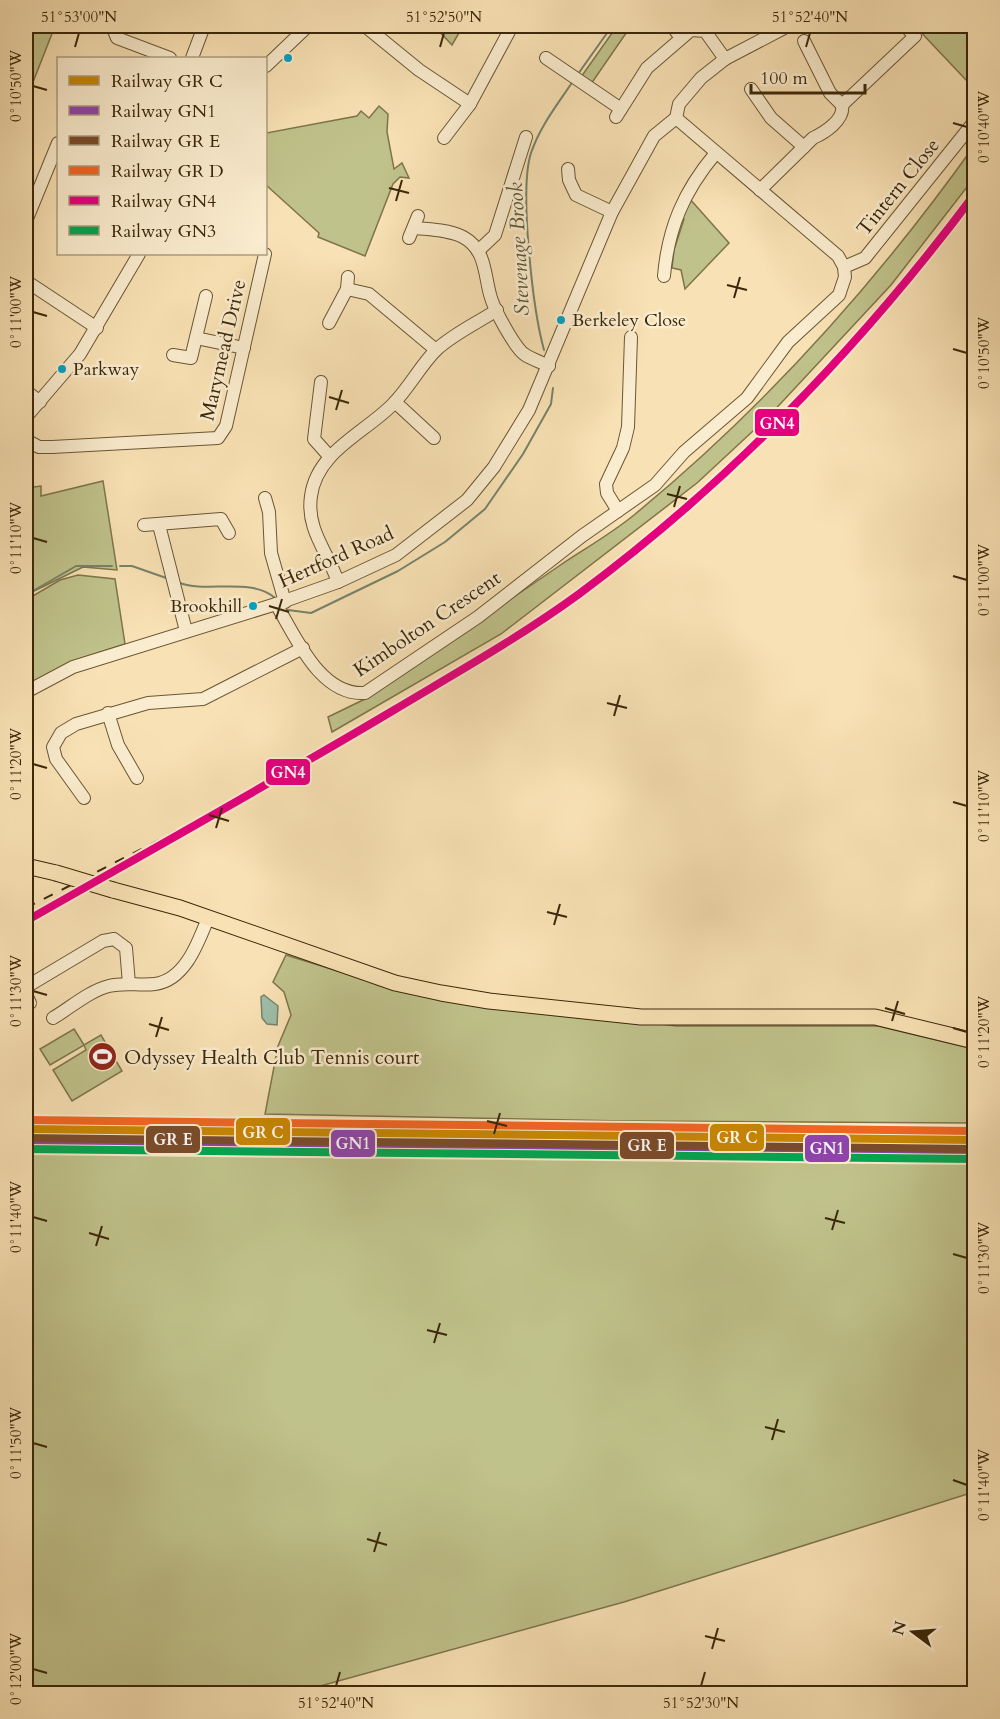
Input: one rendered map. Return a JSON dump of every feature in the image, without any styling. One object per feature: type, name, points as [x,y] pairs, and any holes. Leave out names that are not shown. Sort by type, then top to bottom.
[{"type":"main road","points":[[26,866],[208,918],[395,983],[489,1001],[677,1019],[875,1017],[975,1041]]},
{"type":"street","points":[[112,26],[117,38],[167,57]]},
{"type":"street","points":[[192,57],[204,26]]},
{"type":"street","points":[[267,65],[308,26]]},
{"type":"street","points":[[365,26],[409,62],[470,104]]},
{"type":"street","points":[[444,138],[470,104],[512,26]]},
{"type":"street","points":[[672,26],[681,38]]},
{"type":"street","name":"Hertford Road","points":[[26,692],[73,667],[281,603],[338,582],[396,555],[467,500],[513,439],[549,366],[612,212],[654,136],[676,118],[679,104],[701,78],[725,59],[788,26]]},
{"type":"street","points":[[760,190],[840,116],[842,105],[915,36],[905,26]]},
{"type":"street","points":[[546,58],[618,113],[647,68],[692,30],[701,27],[725,59]]},
{"type":"street","points":[[804,41],[830,93],[842,105]]},
{"type":"street","points":[[751,89],[771,118],[804,147]]},
{"type":"street","points":[[676,118],[829,248],[844,267]]},
{"type":"street","name":"Tintern Close","points":[[844,267],[865,258],[915,200],[975,122]]},
{"type":"street","points":[[478,251],[495,235],[523,141]]},
{"type":"street","points":[[26,221],[57,145]]},
{"type":"street","points":[[664,276],[668,242],[676,214],[696,178],[715,153]]},
{"type":"street","points":[[571,176],[579,198],[612,212]]},
{"type":"street","points":[[414,227],[462,236],[478,251],[497,310],[522,352],[549,366]]},
{"type":"street","points":[[26,417],[79,356],[138,255]]},
{"type":"street","name":"Marymead Drive","points":[[26,440],[39,447],[214,441],[224,432],[265,255]]},
{"type":"street","name":"Kimbolton Crescent","points":[[265,498],[269,512],[271,553],[281,603],[303,648],[322,674],[344,692],[365,693],[478,617],[655,485],[684,452],[747,398],[788,342],[839,295],[845,281],[844,267]]},
{"type":"street","points":[[26,281],[97,328]]},
{"type":"street","points":[[329,323],[348,283],[375,298],[436,350]]},
{"type":"street","points":[[174,355],[191,358],[206,296]]},
{"type":"street","points":[[338,582],[318,542],[310,510],[313,485],[330,457],[395,402],[436,350],[497,310]]},
{"type":"street","points":[[618,511],[607,493],[606,484],[623,448],[628,427],[631,337]]},
{"type":"street","points":[[196,338],[244,348]]},
{"type":"street","points":[[322,389],[314,439],[330,457]]},
{"type":"street","points":[[26,391],[40,402]]},
{"type":"street","points":[[395,402],[431,431]]},
{"type":"street","points":[[144,525],[221,519],[229,533]]},
{"type":"street","points":[[159,525],[186,631]]},
{"type":"street","points":[[84,798],[57,759],[53,747],[61,733],[76,724],[148,703],[203,699],[303,648]]},
{"type":"street","points":[[108,713],[118,745],[137,778]]},
{"type":"street","points":[[52,1018],[103,988],[129,984],[156,984],[170,980],[189,958],[208,918]]},
{"type":"street","points":[[26,987],[103,941],[114,939],[126,948],[129,984]]},
{"type":"green space","points":[[26,26],[55,26],[26,100]]},
{"type":"green space","points":[[434,26],[463,26],[452,45]]},
{"type":"green space","points":[[617,26],[631,26],[591,84],[581,77]]},
{"type":"green space","points":[[915,26],[972,26],[974,78],[966,80]]},
{"type":"green space","points":[[379,106],[388,114],[387,132],[394,169],[402,163],[409,178],[400,177],[393,184],[365,256],[318,237],[319,233],[267,186],[267,133],[357,116],[361,111],[369,118]]},
{"type":"green space","points":[[974,146],[974,178],[891,285],[769,416],[697,483],[501,634],[332,732],[328,717],[365,699],[607,535],[682,474],[773,388],[858,295],[937,197]]},
{"type":"green space","points":[[689,198],[729,243],[685,289],[681,270],[672,268],[674,250],[684,219],[679,215]]},
{"type":"green space","points":[[103,481],[117,570],[83,567],[26,595],[26,488],[41,486],[41,496]]},
{"type":"green space","points":[[78,575],[115,579],[125,644],[76,660],[26,687],[26,600],[60,580]]},
{"type":"green space","points":[[286,955],[392,988],[676,1026],[878,1026],[974,1049],[974,1123],[625,1121],[265,1114],[278,1046],[291,1015],[284,992],[273,982]]},
{"type":"green space","name":"Odyssey Health Club Tennis court","points":[[74,1029],[84,1045],[50,1065],[40,1049]]},
{"type":"green space","points":[[101,1035],[122,1071],[72,1101],[53,1070],[86,1050],[84,1045]]},
{"type":"green space","points":[[205,1146],[974,1160],[974,1492],[624,1602],[295,1693],[26,1693],[26,1148]]},
{"type":"shaded area","points":[[264,995],[278,1006],[277,1025],[267,1024],[262,1018],[261,997]]},
{"type":"waterway","name":"Stevenage Brook","points":[[578,74],[612,26]]},
{"type":"waterway","name":"Stevenage Brook","points":[[544,350],[529,250],[526,194],[528,170],[531,153],[539,134],[573,81]]},
{"type":"waterway","name":"Stevenage Brook","points":[[288,610],[311,613],[398,571],[445,542],[485,509],[523,454],[551,404],[553,388]]},
{"type":"waterway","name":"Stevenage Brook","points":[[26,595],[76,566],[112,566]]},
{"type":"waterway","name":"Stevenage Brook","points":[[120,566],[132,566],[169,579]]},
{"type":"waterway","name":"Stevenage Brook","points":[[180,583],[203,587],[254,588],[275,598]]},
{"type":"railway","points":[[26,908],[159,840],[307,757]]},
{"type":"transit line","points":[[26,1120],[974,1131]]},
{"type":"transit line","points":[[26,1129],[974,1140]]},
{"type":"transit line","points":[[26,1138],[974,1149]]},
{"type":"rail line","name":"GN4","points":[[26,921],[394,710],[511,640],[579,594],[689,505],[791,409],[886,305],[974,195]]},
{"type":"rail line","name":"GN1","points":[[26,1140],[974,1150]]},
{"type":"rail line","name":"GN3","points":[[26,1149],[974,1159]]},
{"type":"place","name":"Berkeley Close","points":[[561,320]]},
{"type":"place","name":"Parkway","points":[[62,369]]},
{"type":"place","name":"Brookhill","points":[[253,606]]},
{"type":"place","name":"Odyssey Health Club Tennis court","points":[[103,1057]]}]
